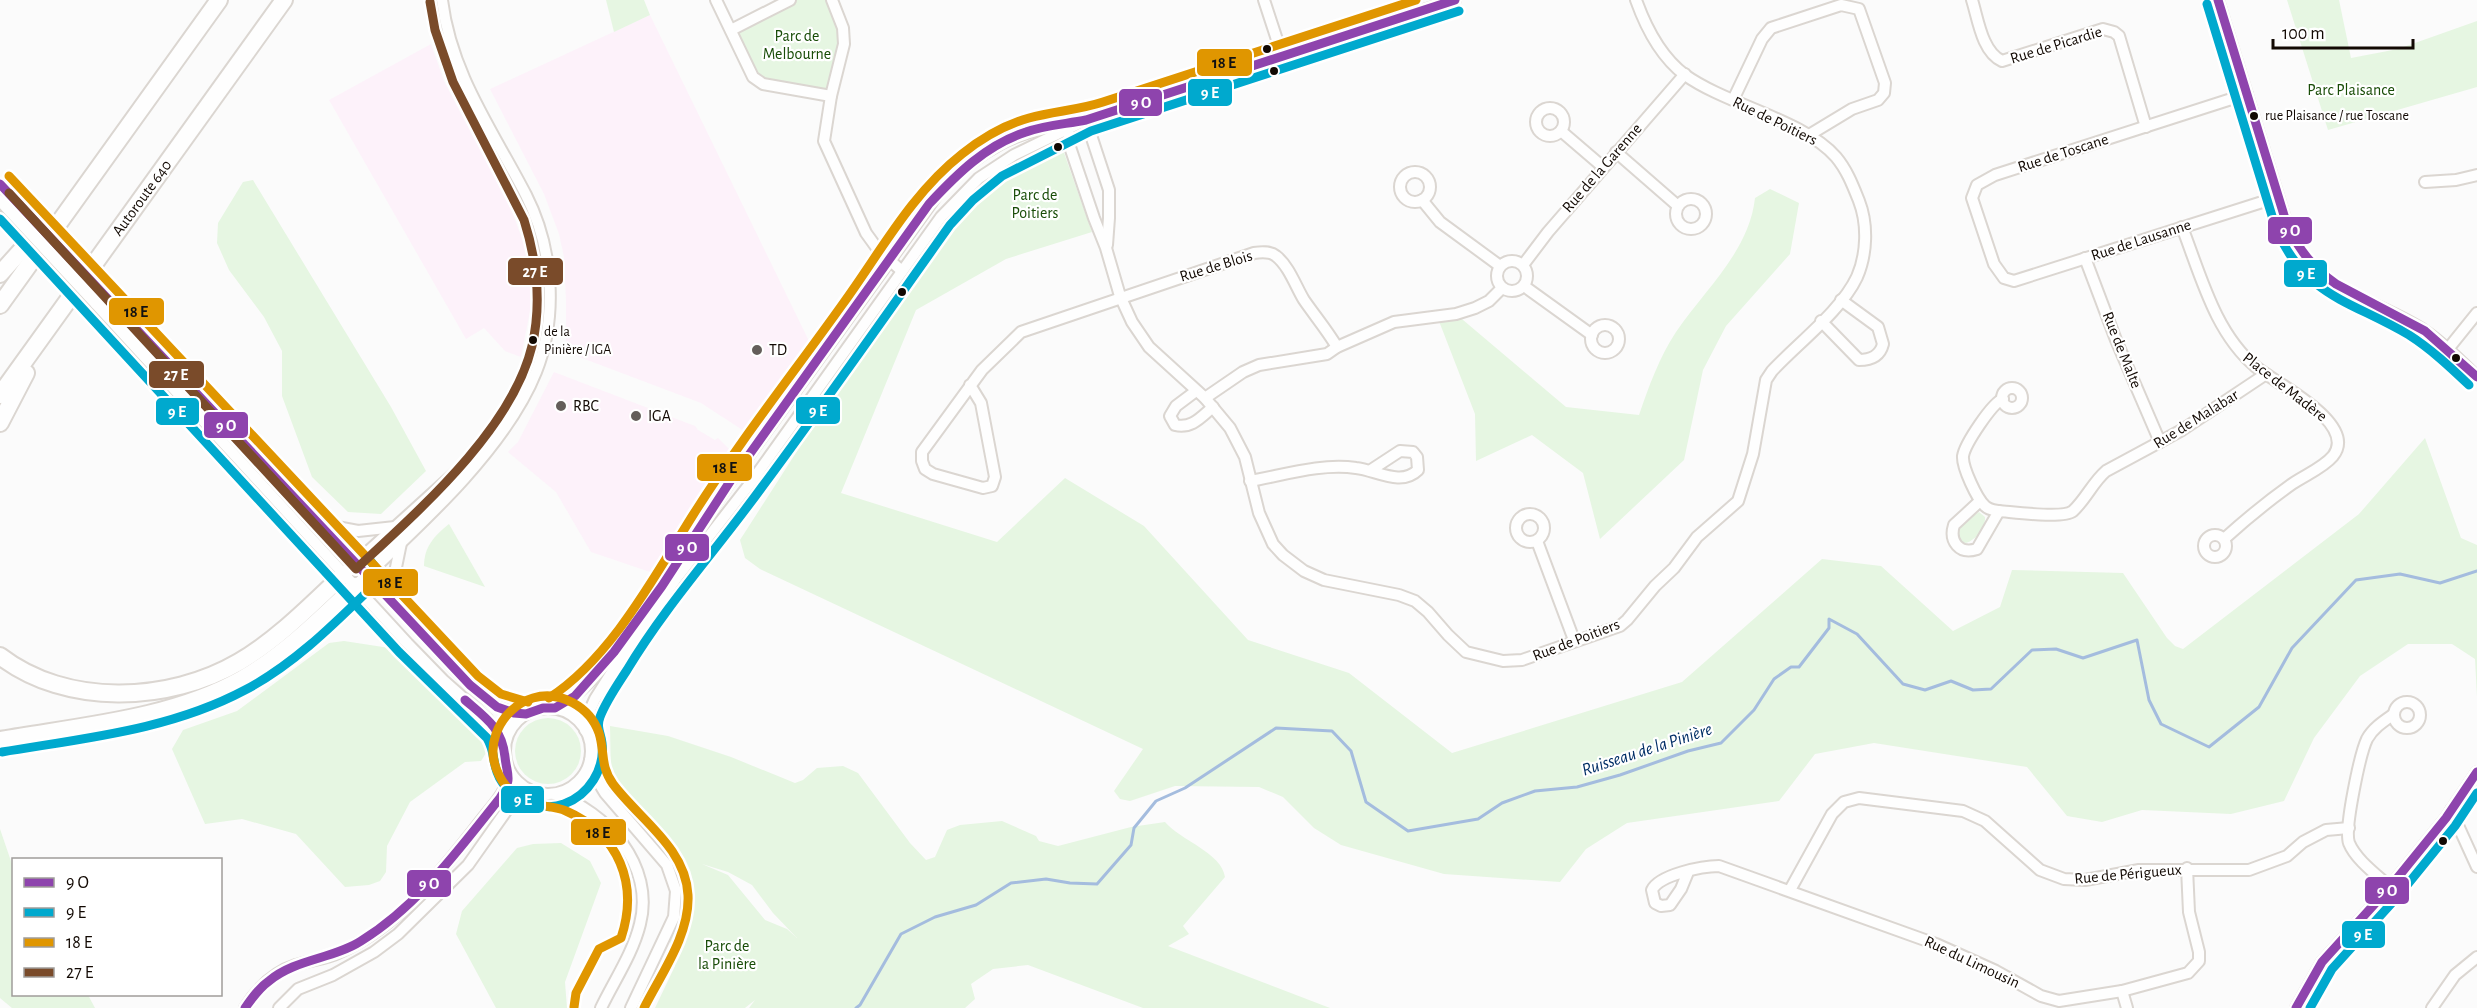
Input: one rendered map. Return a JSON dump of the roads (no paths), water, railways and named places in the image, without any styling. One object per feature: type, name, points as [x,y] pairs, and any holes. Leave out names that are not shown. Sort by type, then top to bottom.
[{"type":"highway","points":[[0,305],[219,0]]},
{"type":"highway","name":"Autoroute 640","points":[[0,395],[284,0]]},
{"type":"highway","points":[[0,274],[45,223],[88,183]]},
{"type":"highway","points":[[0,423],[48,328]]},
{"type":"highway","points":[[0,656],[15,667],[45,681],[85,691],[129,693],[170,688],[217,673],[252,653],[278,634],[350,568]]},
{"type":"highway","points":[[0,740],[157,711],[208,695],[250,674],[284,651],[361,581]]},
{"type":"street","points":[[361,581],[461,481],[499,434],[519,405],[537,369],[548,317],[548,265],[540,229],[527,197],[462,76],[448,35],[442,0]]},
{"type":"street","points":[[716,0],[753,77],[763,84],[831,96]]},
{"type":"street","points":[[731,30],[790,0]]},
{"type":"street","points":[[832,0],[843,28],[844,44],[831,96],[824,141],[866,233],[879,251],[902,271]]},
{"type":"street","points":[[1264,0],[1282,55]]},
{"type":"street","points":[[585,730],[590,708],[624,652],[675,580],[752,481],[946,212],[979,178],[1014,155],[1067,127],[1455,0]]},
{"type":"street","name":"Rue de Poitiers","points":[[1067,127],[1070,147],[1106,248],[1120,296],[1132,322],[1149,346],[1213,407],[1238,441],[1245,457],[1265,529],[1273,544],[1304,571],[1324,580],[1399,595],[1415,601],[1466,652],[1512,662],[1535,657],[1574,640],[1620,626],[1674,568],[1696,537],[1738,501],[1753,454],[1766,380],[1841,300],[1856,278],[1862,264],[1865,234],[1862,209],[1842,166],[1829,150],[1809,135],[1733,100],[1684,74],[1653,38],[1636,0]]},
{"type":"street","name":"Rue de Picardie","points":[[1972,0],[1987,46],[1995,58],[2002,61],[2103,29],[2114,32],[2119,36],[2146,127]]},
{"type":"street","points":[[2218,0],[2278,196],[2296,245],[2327,278],[2425,331],[2477,377]]},
{"type":"street","points":[[1733,100],[1762,39],[1771,28],[1841,5],[1859,9],[1885,83],[1884,93],[1878,100],[1852,109],[1809,135]]},
{"type":"street","name":"Rue de la Garenne","points":[[1523,266],[1548,232],[1684,74]]},
{"type":"street","name":"Rue de Toscane","points":[[2004,278],[1994,264],[1972,198],[1977,185],[1995,175],[2247,94]]},
{"type":"street","name":"Rue de Poitiers","points":[[1086,120],[1109,190],[1106,248]]},
{"type":"street","points":[[555,708],[575,696],[621,642],[662,586],[730,480],[935,196],[971,162],[1015,135],[1034,129],[1067,127]]},
{"type":"street","points":[[1561,131],[1603,167]]},
{"type":"street","points":[[1616,152],[1678,207]]},
{"type":"street","points":[[2425,182],[2456,180],[2477,175]]},
{"type":"street","points":[[0,184],[321,524],[361,581],[395,604],[477,692],[502,710],[526,714]]},
{"type":"street","name":"Rue de Lausanne","points":[[2004,278],[2014,281],[2022,279],[2278,196]]},
{"type":"street","points":[[1422,200],[1440,222],[1500,266]]},
{"type":"street","points":[[0,201],[243,466],[350,568],[443,680],[487,719],[505,745]]},
{"type":"street","name":"Place de Madère","points":[[2182,227],[2224,329],[2238,350],[2266,374],[2325,416],[2336,433],[2338,443],[2334,455],[2292,484],[2224,539]]},
{"type":"street","name":"Rue de Blois","points":[[1120,296],[1254,253],[1275,254],[1337,346]]},
{"type":"street","name":"Rue de Malte","points":[[2085,258],[2116,340],[2160,442]]},
{"type":"street","points":[[1514,261],[1523,266],[1527,273],[1524,286],[1516,291],[1502,288],[1497,280],[1500,266],[1514,261]]},
{"type":"street","points":[[1524,286],[1592,335]]},
{"type":"street","points":[[1213,407],[1192,424],[1183,427],[1175,425],[1170,416],[1176,406],[1259,365],[1327,354],[1337,346],[1394,322],[1456,314],[1475,308],[1489,301],[1502,288]]},
{"type":"street","points":[[970,385],[981,403],[995,477],[992,486],[984,488],[933,474],[925,468],[922,452],[970,385],[992,359],[1021,332],[1120,296]]},
{"type":"street","points":[[1821,321],[1859,360],[1873,358],[1878,354],[1883,344],[1878,327],[1841,300]]},
{"type":"street","points":[[2448,349],[2477,313]]},
{"type":"street","name":"Rue de Malabar","points":[[1998,511],[2063,515],[2070,513],[2097,479],[2213,410],[2266,374]]},
{"type":"street","points":[[1980,501],[1954,525],[1953,539],[1955,545],[1961,550],[1977,549],[1998,511],[1989,509],[1980,501],[1963,465],[1964,452],[1994,405],[2003,399]]},
{"type":"street","points":[[350,568],[499,434]]},
{"type":"street","points":[[1250,481],[1337,466],[1371,470]]},
{"type":"street","points":[[321,524],[357,531],[395,527]]},
{"type":"street","points":[[1537,541],[1574,640]]},
{"type":"street","points":[[395,604],[394,577],[401,543]]},
{"type":"street","points":[[601,1008],[638,930],[643,905],[640,878],[628,853],[604,823],[583,806],[554,794],[539,793],[523,786],[510,772],[505,757],[505,745],[511,729],[526,714],[543,708],[555,708],[570,714],[585,730],[590,744],[590,760],[596,778],[605,793],[667,865],[673,878],[676,891],[674,917],[631,1008]]},
{"type":"street","points":[[2390,887],[2355,854],[2350,845],[2349,828],[2358,767],[2364,747],[2373,731],[2394,714]]},
{"type":"street","points":[[554,794],[577,783],[590,760]]},
{"type":"street","points":[[245,1008],[253,996],[273,976],[294,965],[339,953],[354,945],[416,897],[447,864],[505,791],[510,772]]},
{"type":"street","points":[[2296,1008],[2322,962],[2390,887],[2451,810],[2477,772]]},
{"type":"street","points":[[279,1008],[298,989],[333,975],[374,952],[398,934],[468,865],[509,807],[539,793]]},
{"type":"street","name":"Rue de Périgueux","points":[[1790,890],[1832,814],[1844,802],[1859,798],[1963,811],[1985,821],[2040,870],[2064,879],[2085,880],[2139,870],[2187,868],[2249,870],[2287,856],[2313,836],[2326,830],[2349,828]]},
{"type":"street","points":[[2451,810],[2477,867]]},
{"type":"street","name":"Rue du Limousin","points":[[1688,872],[1709,866],[1719,866],[1790,890],[1936,944],[1996,971],[2041,996],[2059,1001],[2122,991],[2188,973],[2199,961],[2199,952],[2187,902],[2187,868]]},
{"type":"street","points":[[2432,1008],[2455,975],[2477,957]]},
{"type":"street","points":[[2122,991],[2127,1008]]},
{"type":"waterway","name":"Ruisseau de la Pinière","points":[[856,1008],[860,1005],[901,934],[935,917],[976,905],[1011,883],[1046,879],[1097,884],[1131,845],[1134,828],[1156,801],[1185,788],[1276,728],[1332,731],[1351,751],[1366,802],[1408,831],[1478,819],[1502,803],[1535,791],[1577,787],[1620,775],[1688,751],[1721,743],[1754,710],[1774,679],[1791,667],[1799,667],[1829,628],[1829,619],[1857,634],[1903,684],[1925,690],[1951,681],[1973,690],[1991,689],[2032,650],[2056,649],[2083,658],[2137,640],[2149,700],[2161,724],[2209,747],[2259,707],[2292,648],[2356,580],[2400,574],[2440,583],[2477,571]]},
{"type":"place","name":"rue Plaisance / rue Toscane","points":[[2254,116]]},
{"type":"place","name":"de la Pinière / IGA","points":[[533,340]]},
{"type":"place","name":"TD","points":[[757,350]]},
{"type":"place","name":"RBC","points":[[561,406]]},
{"type":"place","name":"IGA","points":[[636,416]]},
{"type":"park label","name":"Parc de Melbourne","points":[[797,45]]},
{"type":"park label","name":"Parc Plaisance","points":[[2351,90]]},
{"type":"park label","name":"Parc de Poitiers","points":[[1035,204]]},
{"type":"park label","name":"Parc de la Pinière","points":[[727,955]]}]
